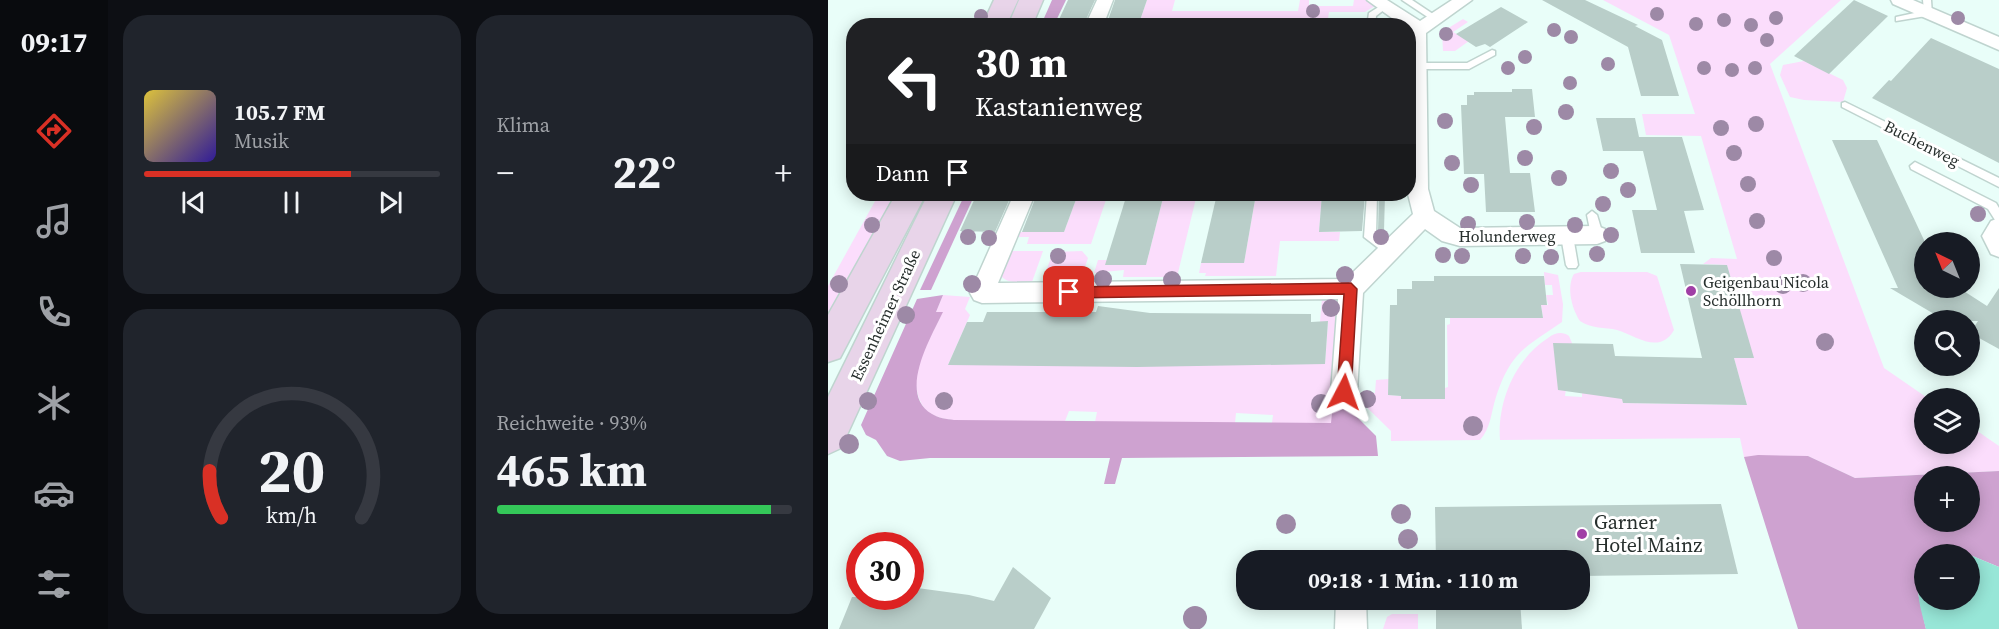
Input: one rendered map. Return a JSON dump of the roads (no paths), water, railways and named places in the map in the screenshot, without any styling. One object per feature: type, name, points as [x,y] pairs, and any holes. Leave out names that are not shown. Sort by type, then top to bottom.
[{"type":"main road","points":[[998,18],[1006,0]]},
{"type":"main road","points":[[1023,18],[1031,0]]},
{"type":"main road","name":"Essenheimer Straße","points":[[828,347],[906,201]]},
{"type":"main road","name":"Essenheimer Straße","points":[[828,436],[939,201]]},
{"type":"street","points":[[1097,18],[1105,0]]},
{"type":"street","points":[[1416,66],[1417,31],[1464,0]]},
{"type":"street","points":[[1899,0],[1928,7],[1999,44]]},
{"type":"street","points":[[1380,3],[1415,18]]},
{"type":"street","points":[[1416,18],[1427,23]]},
{"type":"street","points":[[1344,392],[1351,289],[1425,216],[1416,189]]},
{"type":"street","points":[[1021,201],[982,293],[1351,289]]},
{"type":"street","name":"Holunderweg","points":[[1425,216],[1450,236],[1460,237],[1567,236],[1595,225]]},
{"type":"street","points":[[1999,227],[1993,232],[1999,248]]},
{"type":"street","points":[[1351,610],[1351,629]]},
{"type":"lane","points":[[1406,0],[1427,23]]},
{"type":"lane","points":[[1372,18],[1380,3]]},
{"type":"lane","points":[[1899,19],[1928,7]]},
{"type":"lane","points":[[1416,66],[1469,66],[1492,53]]},
{"type":"lane","name":"Buchenweg","points":[[1845,105],[1999,183]]},
{"type":"lane","points":[[1915,166],[1992,206],[1999,217]]},
{"type":"lane","points":[[1372,201],[1370,237],[1390,251]]},
{"type":"lane","points":[[1567,236],[1572,265]]},
{"type":"place","name":"Geigenbau Nicola Schöllhorn","points":[[1691,291]]},
{"type":"place","name":"Garner Hotel Mainz","points":[[1582,534]]}]
